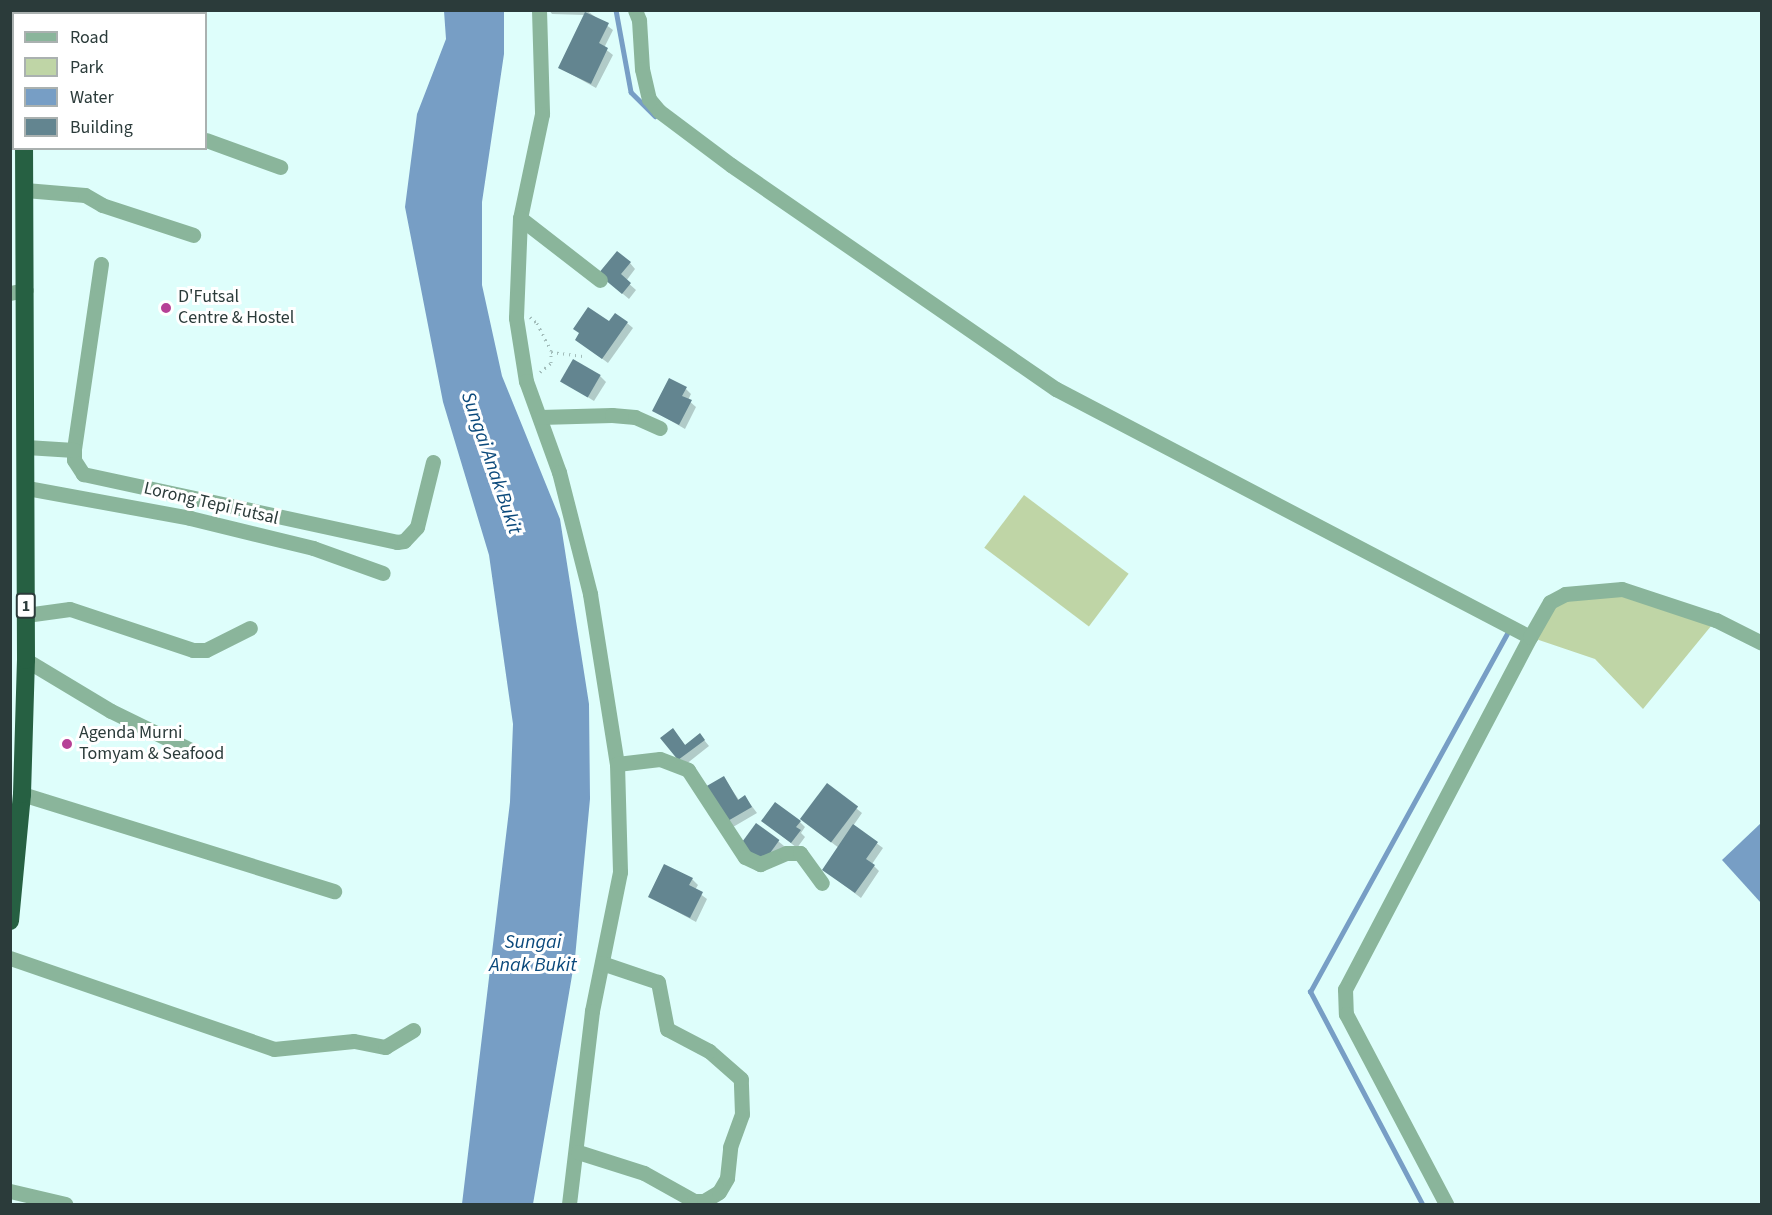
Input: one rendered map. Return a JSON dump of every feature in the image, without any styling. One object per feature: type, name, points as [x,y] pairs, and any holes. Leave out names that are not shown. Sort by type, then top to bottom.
[{"type":"highway","name":"1","points":[[10,921],[22,794],[26,660],[27,488],[18,292],[25,190],[24,150]]},
{"type":"street","points":[[539,10],[542,114],[520,218],[516,318],[526,381],[560,472],[590,594],[616,764],[621,882],[592,1011],[578,1152],[569,1204]]},
{"type":"street","points":[[635,10],[639,20],[642,69],[649,99],[658,111],[731,165],[1056,389],[1530,637]]},
{"type":"street","points":[[207,140],[280,167]]},
{"type":"street","points":[[25,190],[81,194],[102,205],[194,235]]},
{"type":"street","points":[[520,218],[600,280]]},
{"type":"street","points":[[101,264],[74,450],[77,468],[94,478],[397,542],[404,541],[417,527],[433,462]]},
{"type":"street","points":[[540,417],[612,415],[635,417],[660,428]]},
{"type":"street","points":[[26,447],[74,450]]},
{"type":"street","name":"Lorong Tepi Futsal","points":[[27,488],[190,518],[313,548],[383,573]]},
{"type":"street","points":[[1446,1204],[1346,1014],[1345,989],[1530,637],[1550,602],[1565,594],[1622,589],[1716,620],[1761,643]]},
{"type":"street","points":[[26,615],[70,609],[193,650],[216,646],[250,628]]},
{"type":"street","points":[[26,660],[111,711],[189,749]]},
{"type":"street","points":[[616,764],[660,759],[688,770],[745,857],[760,864],[786,853],[800,853],[822,883]]},
{"type":"street","points":[[22,794],[334,891]]},
{"type":"street","points":[[10,958],[273,1049],[354,1041],[385,1047],[413,1030]]},
{"type":"street","points":[[578,1152],[644,1173],[694,1202],[704,1201],[720,1192],[728,1178],[730,1147],[742,1114],[741,1079],[709,1051],[667,1029],[658,982],[602,963]]},
{"type":"street","points":[[10,1191],[66,1204]]},
{"type":"path","points":[[516,318],[533,318],[551,352],[549,367],[526,381]]},
{"type":"path","points":[[551,352],[585,356]]},
{"type":"green space","points":[[1024,495],[1129,574],[1089,627],[984,548]]},
{"type":"green space","points":[[1622,589],[1716,620],[1643,709],[1595,659],[1530,637],[1550,602]]},
{"type":"water","name":"Sungai Anak Bukit","points":[[444,11],[504,11],[504,54],[482,202],[482,285],[502,376],[560,519],[589,704],[590,799],[575,958],[533,1204],[462,1204],[510,802],[513,724],[489,555],[443,402],[405,207],[417,114],[446,39]]},
{"type":"water","points":[[1761,823],[1761,903],[1722,860]]},
{"type":"building","points":[[585,12],[609,23],[599,43],[608,48],[591,84],[558,68]]},
{"type":"building","points":[[617,251],[631,262],[621,274],[631,283],[622,294],[598,274]]},
{"type":"building","points":[[588,307],[609,321],[615,313],[628,322],[602,359],[575,340],[579,333],[573,329]]},
{"type":"building","points":[[573,359],[601,375],[588,398],[560,382]]},
{"type":"building","points":[[669,378],[687,387],[682,396],[692,400],[679,425],[652,411]]},
{"type":"building","points":[[673,728],[685,745],[700,733],[705,740],[678,760],[660,738]]},
{"type":"building","points":[[724,776],[738,800],[745,795],[752,807],[726,822],[705,787]]},
{"type":"building","points":[[827,783],[858,806],[831,842],[800,819]]},
{"type":"building","points":[[775,802],[801,821],[796,827],[801,830],[791,843],[761,821]]},
{"type":"building","points":[[756,823],[779,840],[764,862],[740,845]]},
{"type":"building","points":[[853,824],[878,842],[866,859],[875,865],[855,893],[822,870]]},
{"type":"building","points":[[664,864],[693,878],[689,885],[703,892],[690,918],[648,897]]},
{"type":"waterway","points":[[616,10],[631,92],[655,116]]},
{"type":"waterway","points":[[1422,1204],[1310,992],[1509,630]]},
{"type":"place","name":"D'Futsal Centre & Hostel","points":[[166,308]]},
{"type":"place","name":"Agenda Murni Tomyam & Seafood","points":[[67,744]]}]
